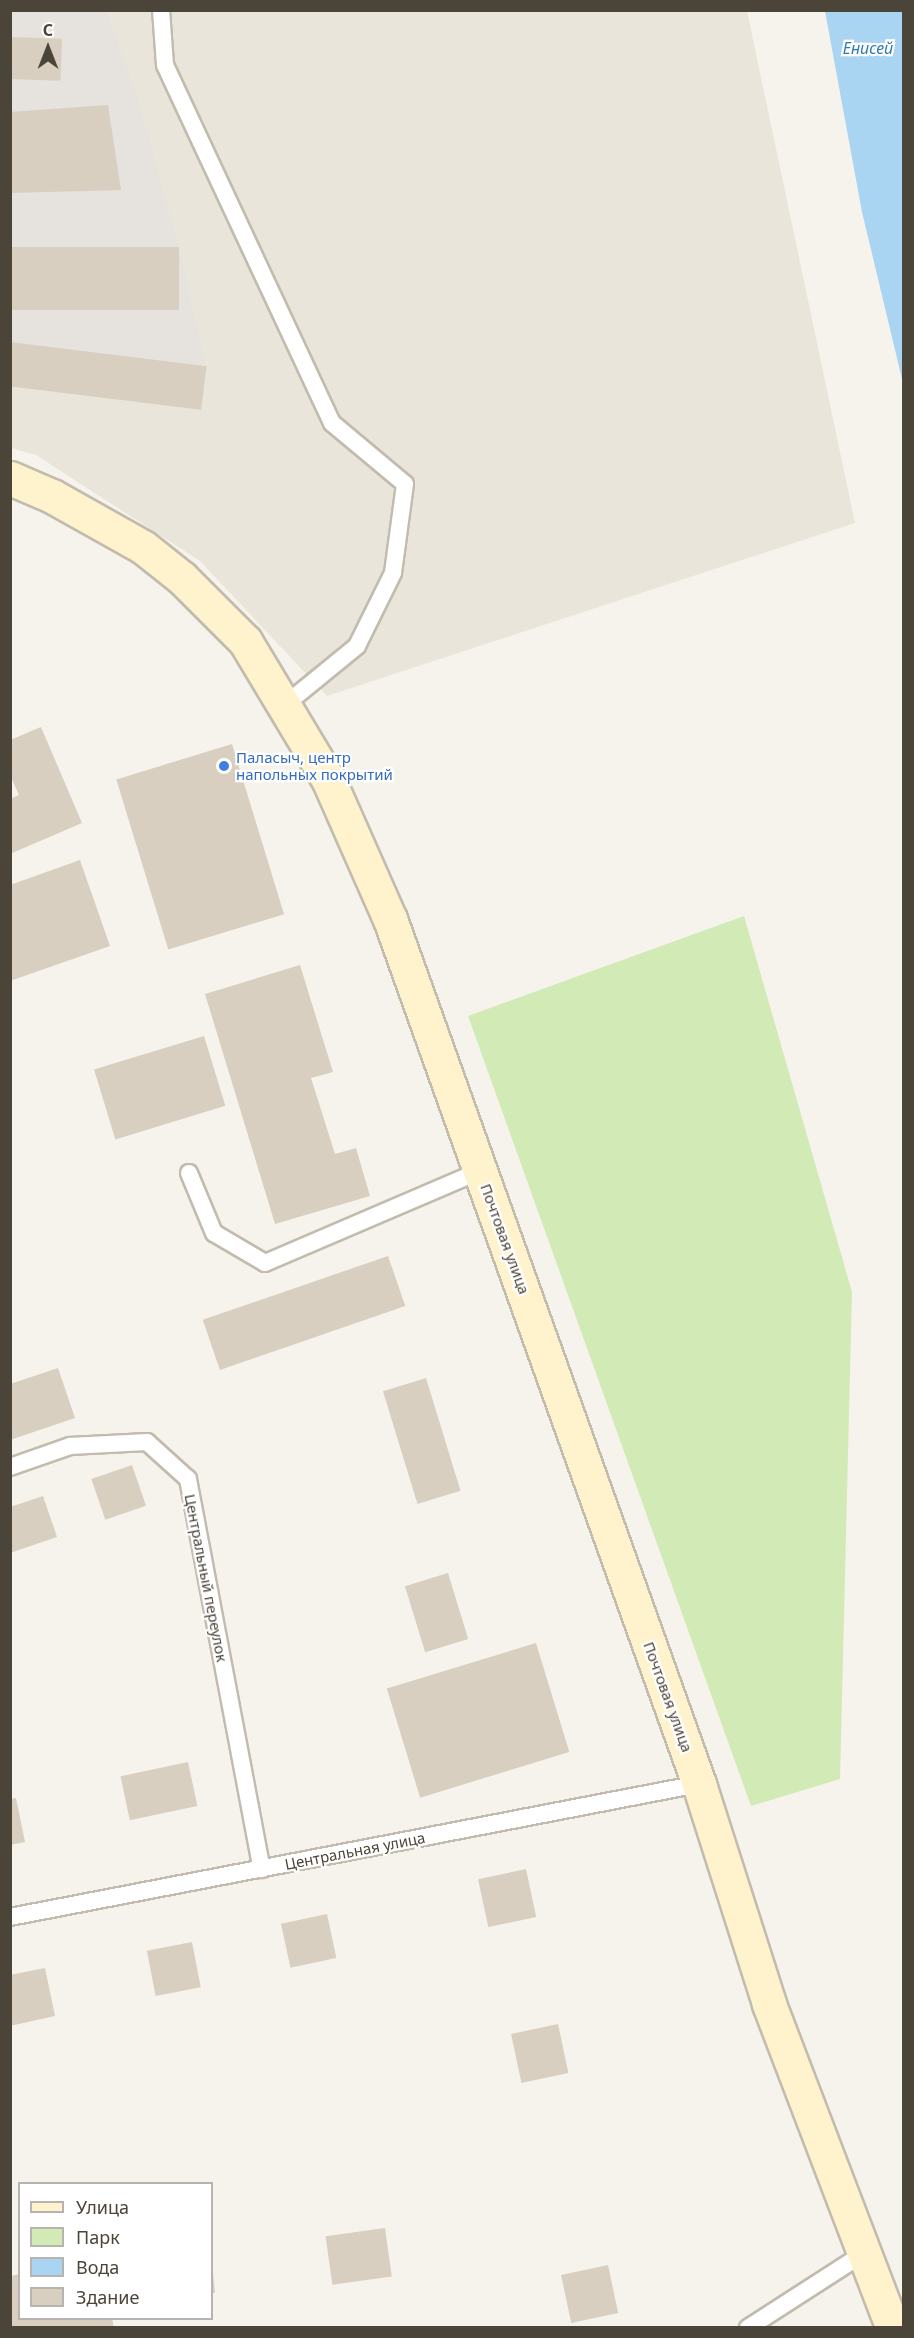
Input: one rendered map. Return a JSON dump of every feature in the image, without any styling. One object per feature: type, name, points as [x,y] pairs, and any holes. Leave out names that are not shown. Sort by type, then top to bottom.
[{"type":"main road","name":"Почтовая улица","points":[[10,478],[52,496],[143,547],[182,578],[245,641],[286,704],[329,781],[390,919],[699,1784],[769,2004],[866,2252],[893,2328]]},
{"type":"lane","points":[[161,10],[165,65],[332,423],[405,484],[393,573],[357,646],[286,704]]},
{"type":"lane","points":[[189,1173],[214,1233],[265,1263],[480,1171]]},
{"type":"lane","name":"Центральный переулок","points":[[10,1467],[70,1446],[147,1442],[188,1479],[262,1869]]},
{"type":"lane","name":"Центральная улица","points":[[10,1917],[699,1784]]},
{"type":"lane","points":[[748,2328],[866,2252]]},
{"type":"shaded area","points":[[10,11],[747,11],[855,523],[327,696],[200,561],[36,455],[11,448]]},
{"type":"shaded area","points":[[11,11],[106,11],[136,93],[179,248],[206,367],[201,410],[11,386]]},
{"type":"green space","points":[[744,916],[852,1292],[840,1779],[751,1806],[468,1016]]},
{"type":"water","name":"Енисей","points":[[825,11],[903,11],[903,383],[862,212]]},
{"type":"building","points":[[10,37],[62,39],[61,81],[10,79]]},
{"type":"building","points":[[108,105],[121,190],[10,193],[10,112]]},
{"type":"building","points":[[10,247],[179,247],[179,310],[10,310]]},
{"type":"building","points":[[10,342],[207,366],[201,410],[10,386]]},
{"type":"building","points":[[41,727],[82,823],[10,854],[10,799],[19,795],[10,775],[10,740]]},
{"type":"building","points":[[232,744],[284,914],[168,950],[116,779]]},
{"type":"building","points":[[80,860],[110,946],[10,981],[10,885]]},
{"type":"building","points":[[300,965],[333,1072],[311,1078],[335,1154],[356,1148],[370,1196],[275,1224],[205,994]]},
{"type":"building","points":[[204,1036],[225,1106],[115,1139],[94,1070]]},
{"type":"building","points":[[388,1256],[405,1306],[220,1370],[203,1320]]},
{"type":"building","points":[[58,1368],[75,1418],[10,1440],[10,1384]]},
{"type":"building","points":[[426,1378],[460,1491],[417,1504],[383,1391]]},
{"type":"building","points":[[132,1465],[146,1506],[105,1520],[91,1479]]},
{"type":"building","points":[[43,1496],[57,1537],[10,1553],[10,1507]]},
{"type":"building","points":[[448,1573],[468,1639],[425,1652],[405,1586]]},
{"type":"building","points":[[536,1643],[569,1752],[420,1798],[387,1689]]},
{"type":"building","points":[[188,1762],[197,1806],[130,1820],[121,1776]]},
{"type":"building","points":[[16,1798],[25,1842],[10,1845],[10,1799]]},
{"type":"building","points":[[526,1869],[536,1917],[488,1927],[478,1879]]},
{"type":"building","points":[[327,1914],[336,1958],[290,1968],[281,1924]]},
{"type":"building","points":[[192,1942],[201,1987],[156,1996],[147,1951]]},
{"type":"building","points":[[45,1968],[55,2016],[10,2026],[10,1975]]},
{"type":"building","points":[[558,2024],[568,2073],[521,2083],[511,2034]]},
{"type":"building","points":[[385,2228],[392,2277],[332,2285],[326,2236]]},
{"type":"building","points":[[608,2265],[618,2313],[571,2323],[561,2275]]},
{"type":"building","points":[[18,2274],[18,2320],[112,2320],[114,2328],[10,2328],[10,2276]]},
{"type":"place","name":"Паласыч, центр напольных покрытий","points":[[224,766]]}]
